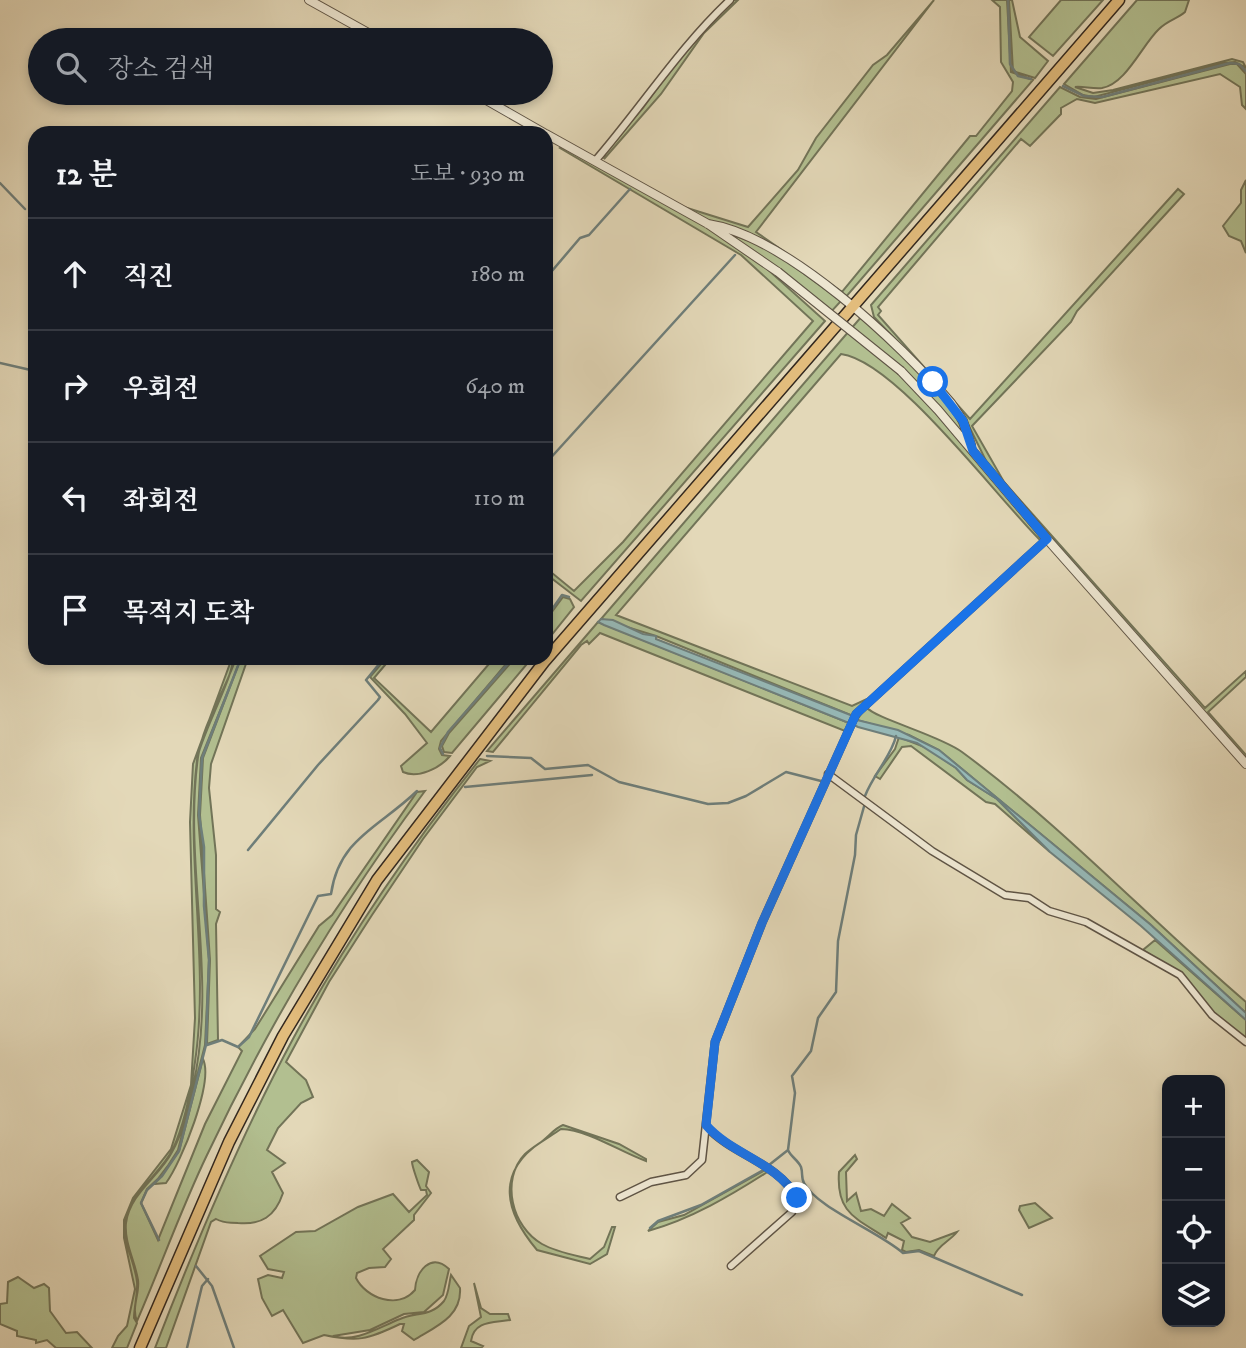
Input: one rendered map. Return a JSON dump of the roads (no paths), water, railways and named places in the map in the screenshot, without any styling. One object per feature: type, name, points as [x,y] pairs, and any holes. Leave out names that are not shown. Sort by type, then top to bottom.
[{"type":"highway","points":[[553,652],[1119,0]]},
{"type":"highway","points":[[140,1348],[229,1142],[283,1035],[377,880],[542,665]]},
{"type":"street","points":[[309,0],[359,28]]},
{"type":"street","points":[[595,161],[640,108],[693,37],[730,0]]},
{"type":"street","points":[[495,105],[531,126]]},
{"type":"street","points":[[553,138],[708,224],[778,272],[901,371],[1246,764]]},
{"type":"street","points":[[708,224],[736,230],[759,240],[852,305],[933,382],[951,403],[963,421],[973,451]]},
{"type":"street","points":[[620,1197],[651,1182],[692,1172],[705,1151],[715,1042],[762,923],[856,714],[1047,539]]},
{"type":"street","points":[[828,774],[932,851],[1005,895],[1029,898],[1049,911],[1086,922],[1180,975],[1212,1015],[1246,1042]]},
{"type":"street","points":[[706,1125],[725,1143],[781,1177],[797,1198],[792,1212],[731,1266]]},
{"type":"water","points":[[601,619],[613,620],[643,634],[656,636],[656,639],[853,716],[849,723],[604,625],[598,622]]},
{"type":"water","points":[[857,720],[898,730],[939,750],[1151,925],[1246,1013],[1246,1020],[1141,926],[1050,852],[997,799],[917,743],[858,727],[854,725]]},
{"type":"waterway","points":[[1008,0],[1010,64],[1018,76],[1031,79]]},
{"type":"waterway","points":[[1063,86],[1084,96],[1102,97],[1230,63],[1239,64],[1246,71]]},
{"type":"waterway","points":[[0,183],[25,209]]},
{"type":"waterway","points":[[553,270],[580,238],[589,235],[630,189]]},
{"type":"waterway","points":[[553,455],[735,255]]},
{"type":"waterway","points":[[0,363],[28,369]]},
{"type":"waterway","points":[[553,608],[562,595],[569,597]]},
{"type":"waterway","points":[[159,1240],[141,1203],[147,1190],[162,1176],[179,1151],[206,1045],[209,960],[204,906],[204,847],[199,815],[202,758],[238,665]]},
{"type":"waterway","points":[[248,850],[318,765],[378,700],[380,697],[366,680],[378,665]]},
{"type":"waterway","points":[[443,754],[440,748],[448,732],[507,665]]},
{"type":"waterway","points":[[865,796],[896,736]]},
{"type":"waterway","points":[[487,756],[531,758],[545,769],[588,765],[619,782],[708,804],[728,803],[746,796],[786,772],[821,781]]},
{"type":"waterway","points":[[465,787],[592,775]]},
{"type":"waterway","points":[[207,1045],[222,1040],[238,1047],[249,1037],[318,896],[331,894],[335,875],[343,859],[363,835],[417,791]]},
{"type":"waterway","points":[[865,803],[856,835],[855,855],[838,941],[836,992],[818,1018],[811,1051],[792,1076],[795,1093],[788,1150],[802,1169],[803,1181],[821,1201],[903,1253],[919,1251],[1022,1295]]},
{"type":"waterway","points":[[769,1165],[788,1150]]},
{"type":"waterway","points":[[650,1228],[658,1221],[701,1205],[765,1169]]},
{"type":"waterway","points":[[196,1266],[212,1286],[234,1348]]},
{"type":"waterway","points":[[187,1348],[202,1286],[208,1279]]}]
